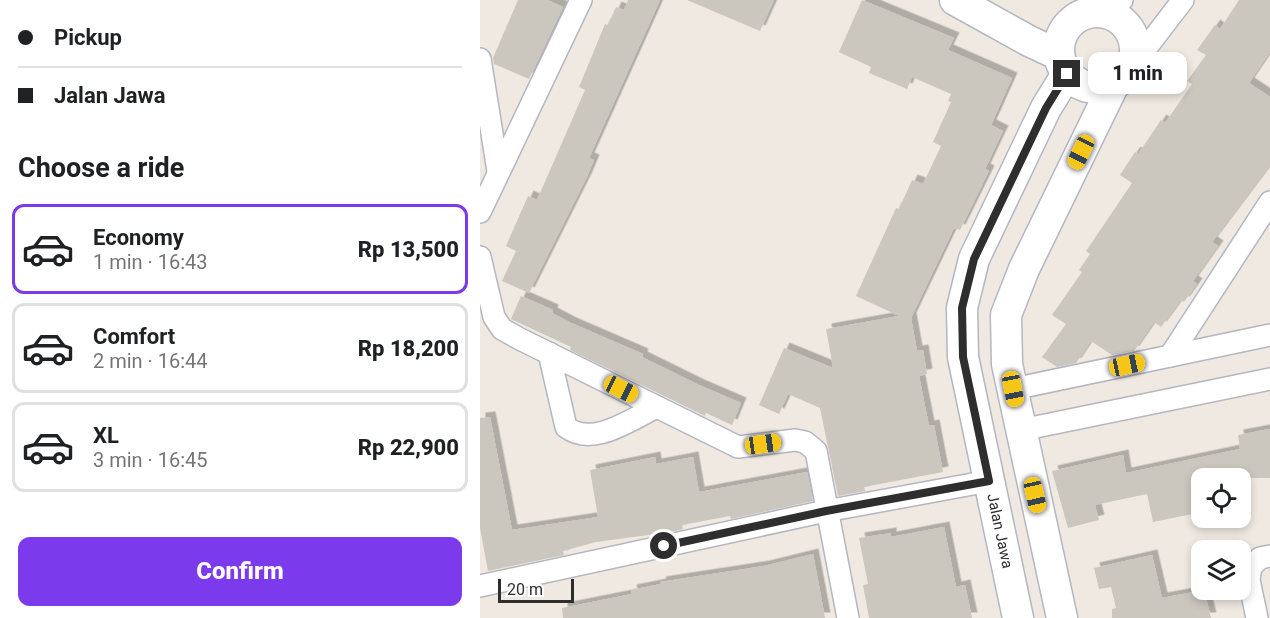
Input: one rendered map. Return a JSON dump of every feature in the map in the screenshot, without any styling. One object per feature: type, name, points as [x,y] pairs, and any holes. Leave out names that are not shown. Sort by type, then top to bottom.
[{"type":"main road","points":[[955,0],[1063,64],[1080,85],[1097,88],[1122,77]]},
{"type":"main road","points":[[1062,618],[1007,364],[1006,315],[1024,269],[1135,47],[1126,26],[1108,9],[1065,0]]},
{"type":"main road","points":[[1063,64],[1064,31],[1083,15],[1108,9]]},
{"type":"main road","name":"Jalan Jawa","points":[[1015,604],[963,357],[962,308],[974,259],[1046,108],[1063,64]]},
{"type":"main road","points":[[1015,604],[1054,581]]},
{"type":"street","points":[[480,212],[580,0]]},
{"type":"street","points":[[1122,77],[1183,0]]},
{"type":"street","points":[[480,59],[498,171]]},
{"type":"street","points":[[1170,356],[1264,228],[1270,202]]},
{"type":"street","points":[[480,257],[494,317],[502,329],[738,447],[795,440],[806,442],[816,451],[848,618]]},
{"type":"street","points":[[1013,389],[1270,335]]},
{"type":"street","points":[[549,353],[567,427],[577,435],[596,435],[657,407]]},
{"type":"street","points":[[1021,430],[1270,379]]},
{"type":"street","points":[[480,586],[826,511],[989,481]]},
{"type":"street","points":[[1257,618],[1250,580],[1251,567],[1260,558],[1270,556]]},
{"type":"building","points":[[518,0],[547,0],[563,7],[529,79],[494,64],[493,58]]},
{"type":"building","points":[[628,0],[660,0],[589,158],[594,160],[587,177],[529,293],[502,281],[516,251],[506,246],[528,196],[537,200],[585,90],[579,87],[605,24],[608,25],[616,7],[624,10]]},
{"type":"building","points":[[687,0],[774,0],[760,31]]},
{"type":"building","points":[[862,0],[954,38],[948,50],[1012,78],[991,125],[1003,131],[985,169],[989,171],[960,230],[954,228],[911,318],[917,351],[923,350],[927,374],[919,376],[929,426],[934,425],[943,472],[864,487],[865,491],[838,496],[820,408],[788,394],[779,414],[759,405],[784,348],[833,368],[826,329],[899,316],[856,296],[896,208],[899,209],[912,180],[923,184],[941,146],[933,142],[951,102],[948,101],[951,94],[912,77],[907,89],[869,73],[871,67],[839,52]]},
{"type":"building","points":[[1239,0],[1270,0],[1270,52],[1249,83],[1270,97],[1270,165],[1212,242],[1218,246],[1193,281],[1197,284],[1184,302],[1181,300],[1161,327],[1154,322],[1134,351],[1112,355],[1091,341],[1076,363],[1057,367],[1042,357],[1066,324],[1052,315],[1082,272],[1079,270],[1090,254],[1086,251],[1132,183],[1120,175],[1135,152],[1138,154],[1161,120],[1165,123],[1192,84],[1187,81],[1206,55],[1197,50],[1215,25],[1220,29]]},
{"type":"building","points":[[521,296],[553,310],[552,313],[571,323],[643,354],[642,357],[741,403],[732,425],[706,413],[705,416],[511,319]]},
{"type":"building","points":[[490,417],[512,530],[598,517],[590,470],[655,457],[656,464],[693,457],[699,492],[807,472],[813,501],[731,519],[730,516],[682,525],[683,529],[671,532],[596,542],[563,551],[564,555],[488,571],[480,528],[480,418]]},
{"type":"building","points":[[1270,429],[1270,478],[1251,478],[1251,468],[1191,468],[1191,514],[1153,522],[1147,494],[1095,505],[1099,520],[1068,528],[1052,471],[1123,455],[1126,473],[1240,449],[1238,435]]},
{"type":"building","points":[[944,527],[956,587],[965,585],[972,618],[869,618],[863,585],[868,584],[859,538],[891,533],[891,537]]},
{"type":"building","points":[[813,554],[825,618],[563,618],[562,608],[632,594],[631,590],[661,584],[660,582],[764,566]]},
{"type":"building","points":[[1152,555],[1162,598],[1191,592],[1191,600],[1206,600],[1211,618],[1112,618],[1112,609],[1116,608],[1111,587],[1099,589],[1094,568]]},
{"type":"route","points":[[664,546],[826,511],[989,481],[963,357],[962,308],[974,259],[1046,108],[1067,74]]}]
